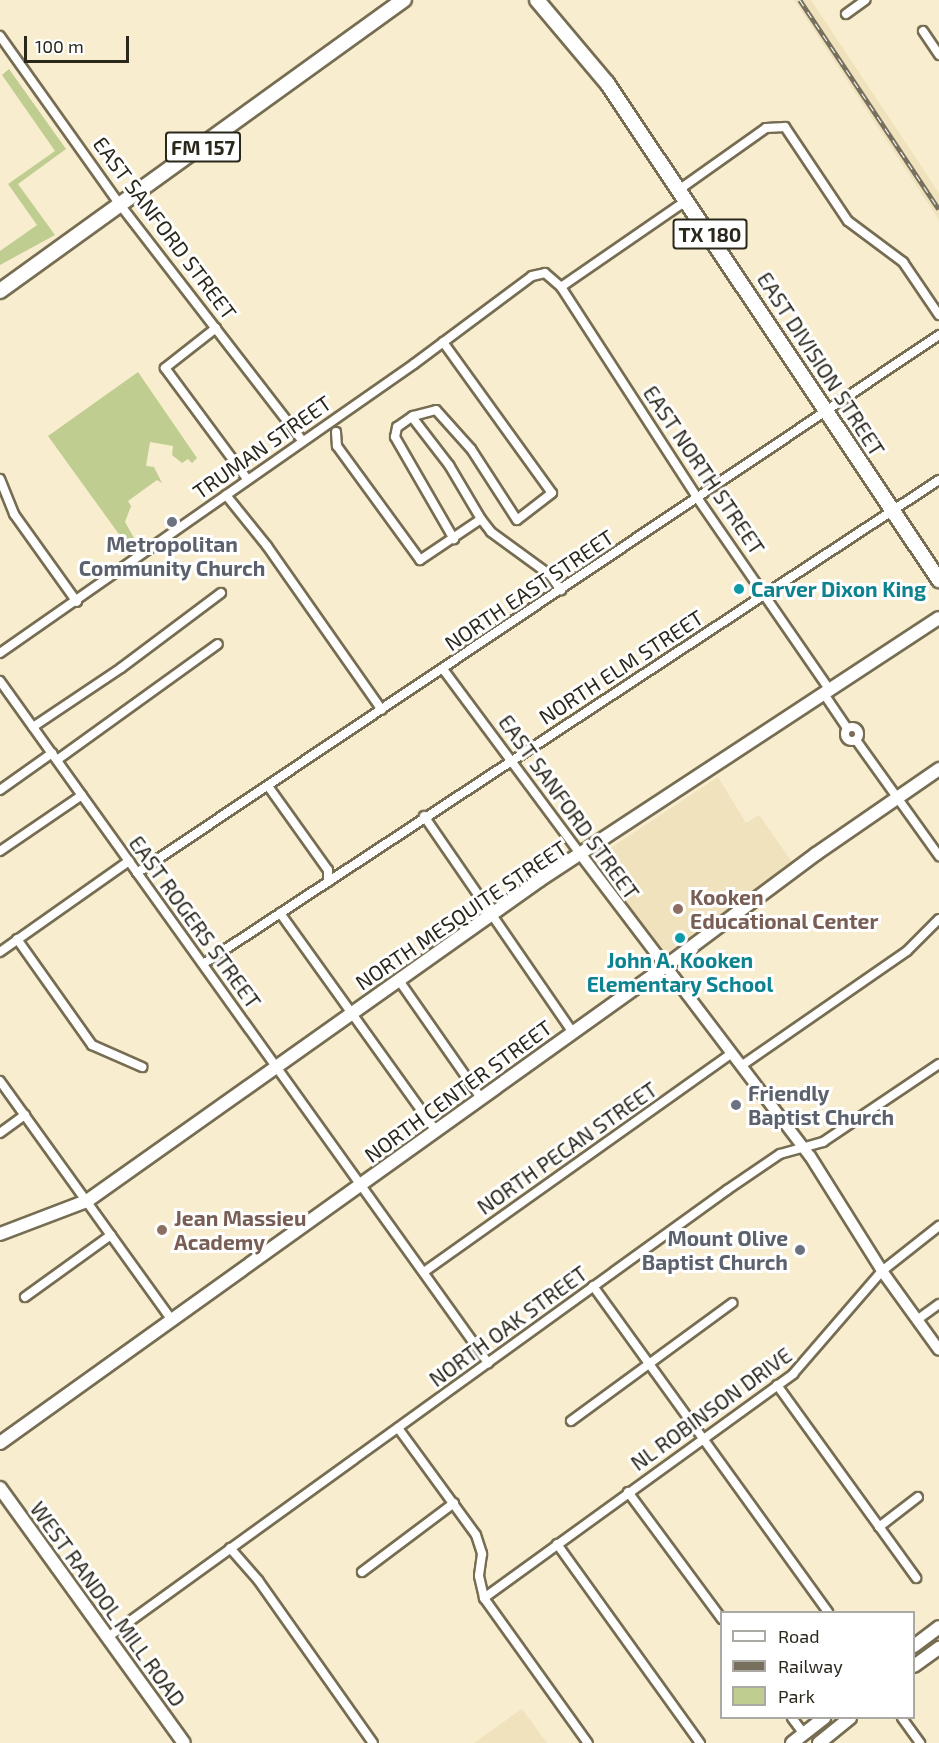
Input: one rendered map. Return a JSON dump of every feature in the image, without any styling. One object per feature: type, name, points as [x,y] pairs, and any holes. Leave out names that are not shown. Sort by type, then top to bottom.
[{"type":"main road","name":"FM 157","points":[[0,291],[405,0]]},
{"type":"main road","name":"EAST DIVISION STREET","points":[[537,0],[608,83],[939,580]]},
{"type":"main road","name":"NORTH MESQUITE STREET","points":[[0,1234],[87,1201],[278,1068],[398,979],[491,915],[939,618]]},
{"type":"main road","name":"NORTH CENTER STREET","points":[[0,1443],[939,769]]},
{"type":"main road","name":"WEST RANDOL MILL ROAD","points":[[0,1488],[184,1743]]},
{"type":"main road","points":[[915,1645],[939,1627]]},
{"type":"main road","points":[[915,1665],[939,1648]]},
{"type":"main road","points":[[792,1743],[823,1719]]},
{"type":"main road","points":[[819,1743],[849,1719]]},
{"type":"street","points":[[846,14],[865,0]]},
{"type":"street","points":[[923,32],[939,55]]},
{"type":"street","name":"EAST SANFORD STREET","points":[[0,36],[121,206],[302,440]]},
{"type":"street","points":[[561,287],[683,195],[766,128],[785,127],[848,221],[903,262],[939,315]]},
{"type":"street","name":"EAST NORTH STREET","points":[[545,273],[561,287],[698,499],[766,593],[848,728],[846,739],[856,740],[889,791],[898,797]]},
{"type":"street","name":"TRUMAN STREET","points":[[0,653],[77,602],[247,479],[443,342],[532,276],[545,273]]},
{"type":"street","points":[[216,328],[165,368],[247,479]]},
{"type":"street","name":"NORTH EAST STREET","points":[[137,873],[698,499],[939,335]]},
{"type":"street","points":[[443,342],[552,493],[517,520],[471,449],[436,410],[412,417],[397,427],[395,437],[454,539]]},
{"type":"street","points":[[412,417],[448,465],[491,532],[550,575],[561,590]]},
{"type":"street","points":[[336,432],[337,446],[420,560],[481,519]]},
{"type":"street","points":[[0,480],[14,514],[77,602]]},
{"type":"street","name":"NORTH ELM STREET","points":[[203,964],[424,816],[939,480]]},
{"type":"street","points":[[226,495],[267,546],[382,710]]},
{"type":"street","points":[[33,727],[122,668],[221,593]]},
{"type":"street","points":[[0,790],[54,757],[218,644]]},
{"type":"street","name":"EAST SANFORD STREET","points":[[443,669],[512,759],[663,968],[803,1148],[882,1271],[939,1350]]},
{"type":"street","name":"EAST ROGERS STREET","points":[[0,681],[488,1363]]},
{"type":"street","points":[[268,786],[328,870],[328,882]]},
{"type":"street","points":[[0,851],[82,795]]},
{"type":"street","points":[[898,797],[939,856]]},
{"type":"street","points":[[424,816],[573,1033]]},
{"type":"street","points":[[0,952],[129,861]]},
{"type":"street","points":[[280,913],[436,1131]]},
{"type":"street","points":[[741,1066],[907,951],[939,919]]},
{"type":"street","points":[[17,939],[92,1045],[142,1067]]},
{"type":"street","points":[[398,979],[481,1098]]},
{"type":"street","name":"NORTH PECAN STREET","points":[[424,1272],[731,1054]]},
{"type":"street","name":"NORTH OAK STREET","points":[[108,1637],[593,1286],[780,1154],[823,1142],[939,1064]]},
{"type":"street","points":[[0,1081],[171,1319]]},
{"type":"street","points":[[0,1133],[25,1115]]},
{"type":"street","name":"NL ROBINSON DRIVE","points":[[484,1598],[803,1365],[882,1271],[939,1226]]},
{"type":"street","points":[[25,1297],[111,1235]]},
{"type":"street","points":[[593,1286],[827,1611]]},
{"type":"street","points":[[571,1421],[732,1303]]},
{"type":"street","points":[[917,1320],[939,1304]]},
{"type":"street","points":[[777,1385],[916,1578]]},
{"type":"street","points":[[398,1428],[476,1536],[482,1554],[478,1576],[484,1598],[588,1743]]},
{"type":"street","points":[[628,1492],[720,1615]]},
{"type":"street","points":[[879,1527],[918,1497]]},
{"type":"street","points":[[362,1572],[454,1503]]},
{"type":"street","points":[[557,1544],[700,1743]]},
{"type":"street","points":[[230,1548],[258,1580],[373,1743]]},
{"type":"street","points":[[793,1719],[804,1734]]},
{"type":"street","points":[[903,1719],[920,1743]]},
{"type":"shaded area","points":[[794,0],[811,0],[939,193],[939,220]]},
{"type":"shaded area","name":"Kooken Educational Center","points":[[718,777],[746,823],[759,815],[792,862],[663,957],[592,860]]},
{"type":"shaded area","points":[[522,1709],[547,1743],[474,1743],[513,1715]]},
{"type":"green space","points":[[9,69],[66,149],[18,184],[55,235],[0,265],[0,251],[37,225],[8,184],[55,151],[2,75]]},
{"type":"green space","points":[[138,372],[197,458],[192,463],[188,459],[182,463],[172,455],[173,446],[150,442],[146,466],[154,467],[162,483],[157,480],[128,501],[131,506],[125,522],[138,545],[134,555],[48,436]]},
{"type":"railway","points":[[800,0],[939,209]]},
{"type":"place","name":"Metropolitan Community Church","points":[[172,522]]},
{"type":"place","name":"Carver Dixon King","points":[[739,589]]},
{"type":"place","name":"Kooken Educational Center","points":[[678,909]]},
{"type":"place","name":"John A. Kooken Elementary School","points":[[680,938]]},
{"type":"place","name":"Friendly Baptist Church","points":[[736,1105]]},
{"type":"place","name":"Jean Massieu Academy","points":[[162,1230]]},
{"type":"place","name":"Mount Olive Baptist Church","points":[[800,1250]]}]
